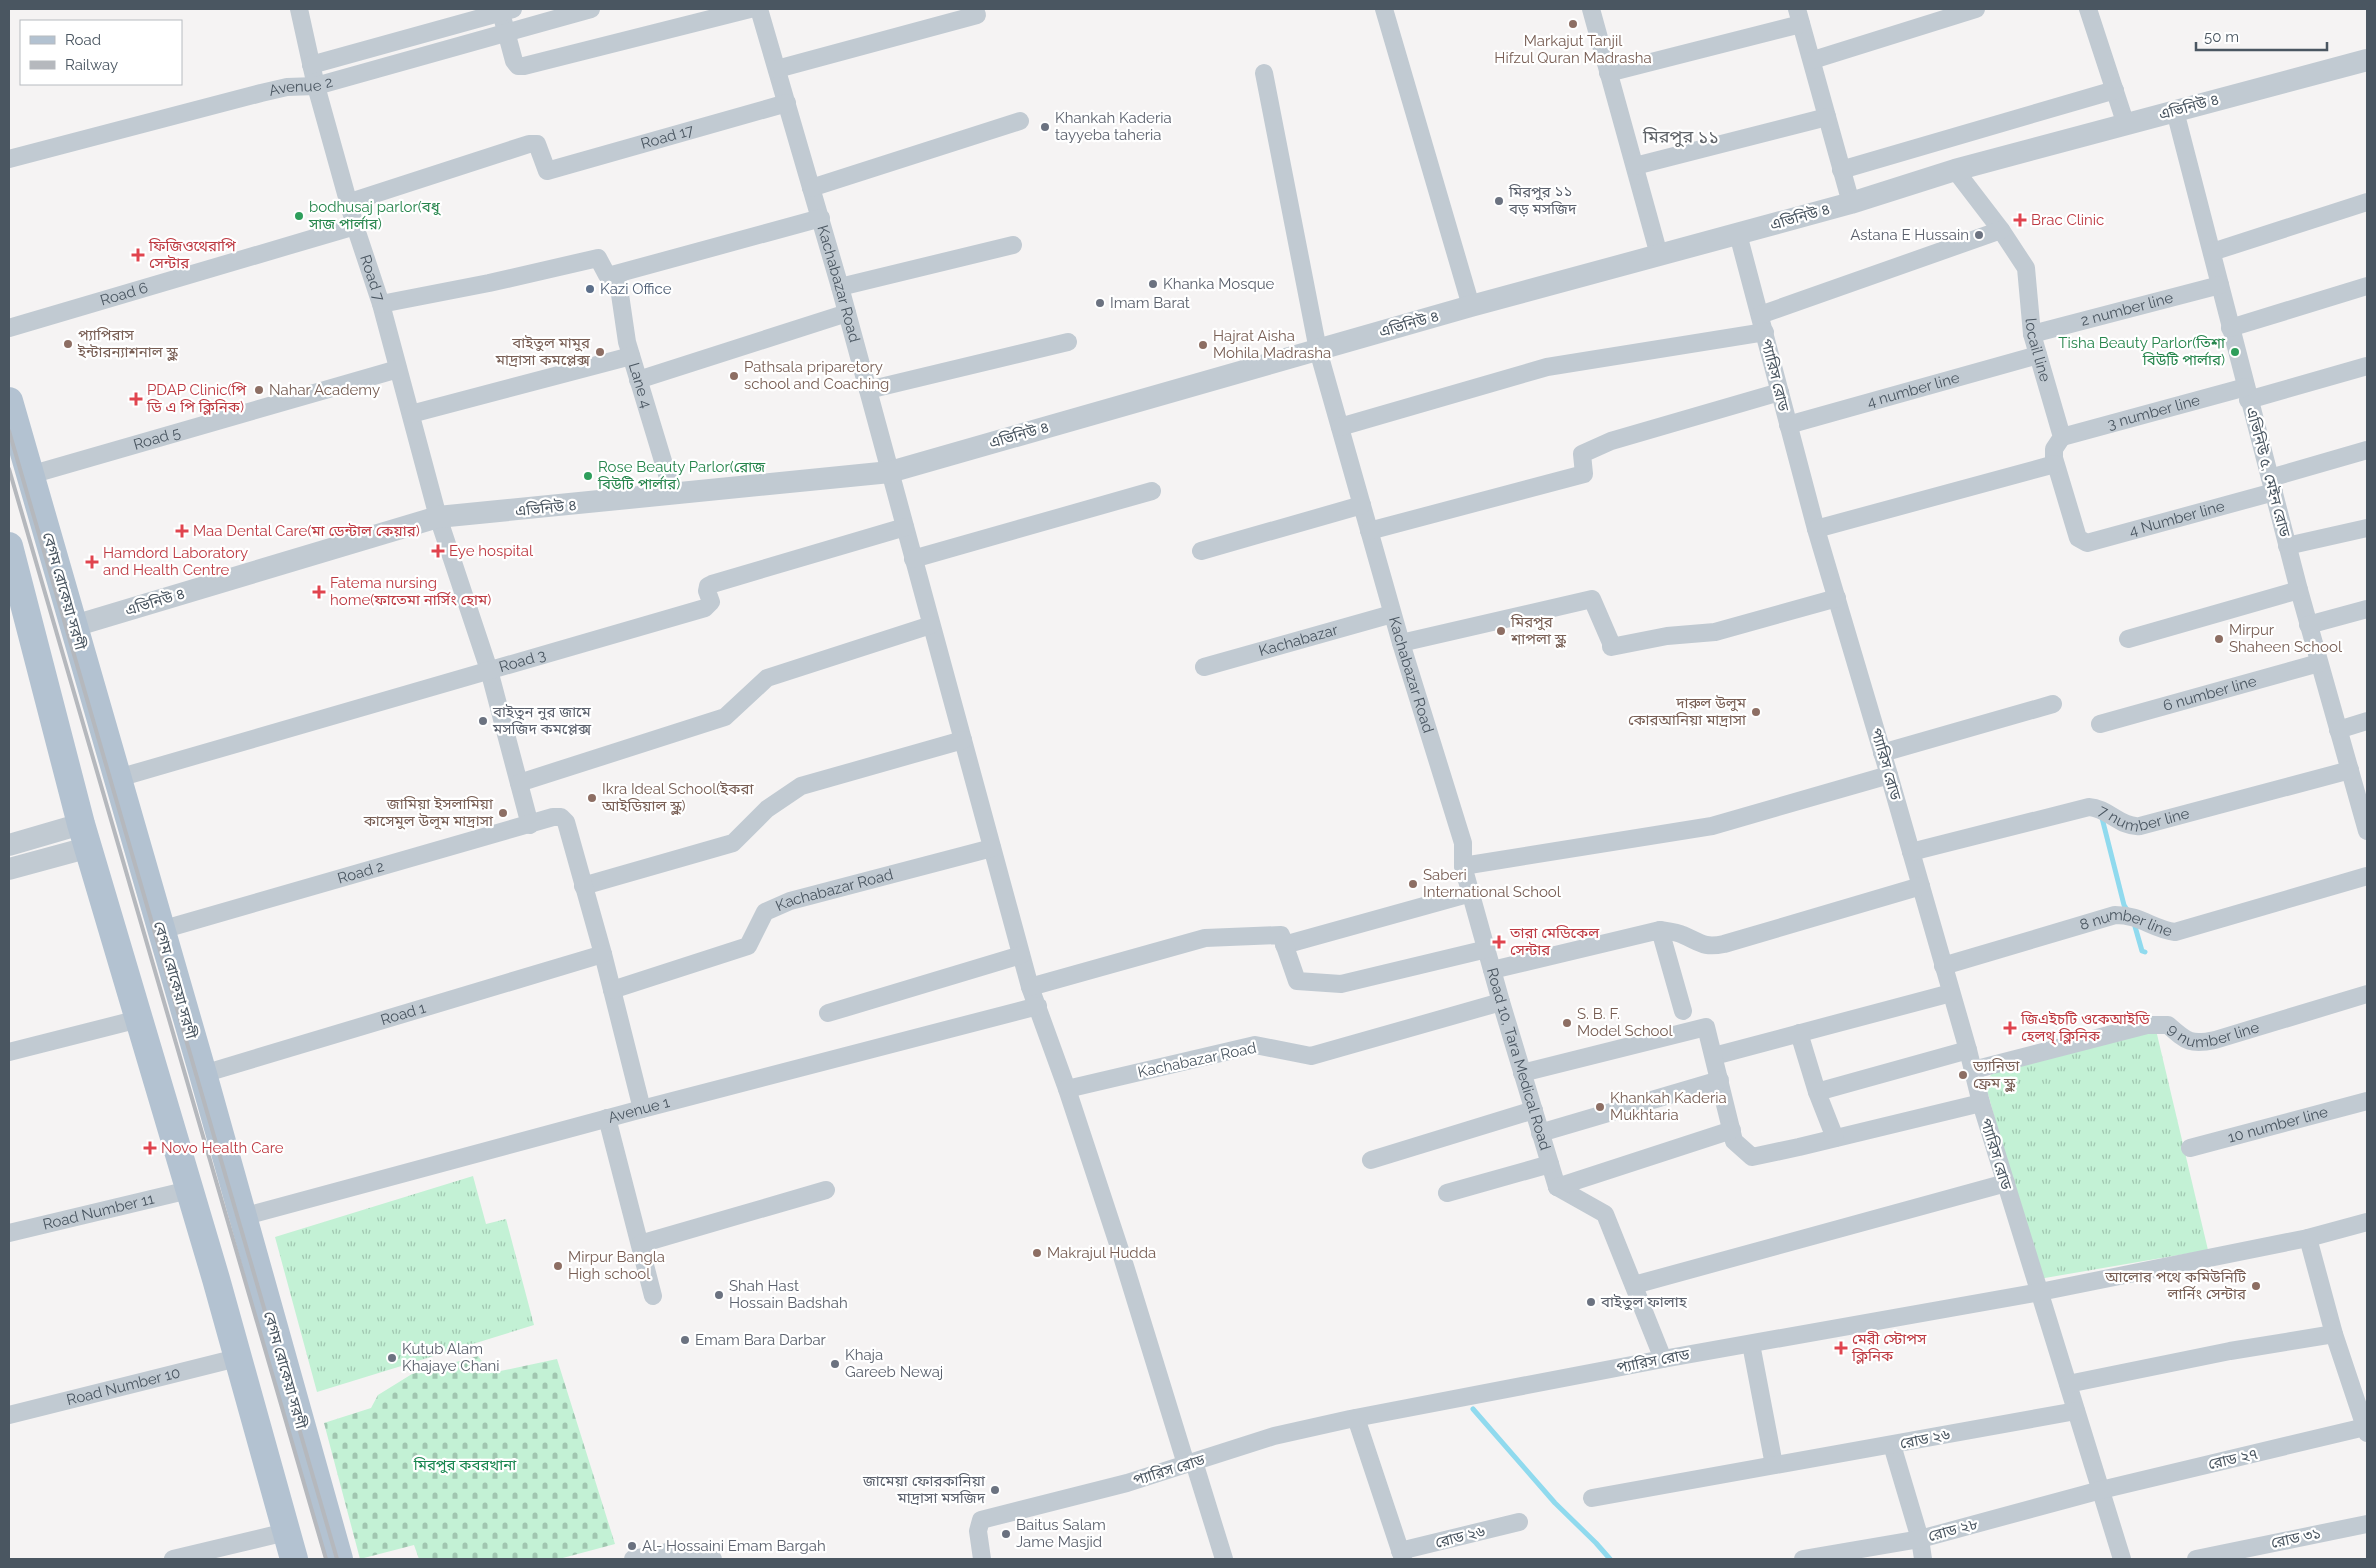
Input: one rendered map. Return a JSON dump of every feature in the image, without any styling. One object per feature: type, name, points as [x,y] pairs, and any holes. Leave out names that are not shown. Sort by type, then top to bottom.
[{"type":"main road","name":"বেগম রোকেয়া সরণী","points":[[9,401],[203,1074],[242,1218],[340,1559]]},
{"type":"main road","points":[[9,546],[86,836],[294,1559]]},
{"type":"street","name":"Road 7","points":[[299,9],[316,86],[350,202],[355,226],[382,304],[438,517]]},
{"type":"street","name":"Avenue 2","points":[[9,159],[261,93],[287,87],[316,86],[591,9]]},
{"type":"street","points":[[505,10],[506,32],[514,61],[518,66],[524,66],[750,9]]},
{"type":"street","name":"Kachabazar Road","points":[[759,9],[821,218],[1030,987],[1067,1089],[1190,1463],[1224,1559]]},
{"type":"street","points":[[1384,9],[1471,306]]},
{"type":"street","points":[[1591,9],[1659,255]]},
{"type":"street","points":[[1813,60],[1976,9]]},
{"type":"street","points":[[2088,9],[2126,125]]},
{"type":"street","name":"Avenue 2","points":[[311,65],[505,10]]},
{"type":"street","points":[[777,69],[977,15]]},
{"type":"street","points":[[1608,73],[1799,16],[1813,60],[1851,203]]},
{"type":"street","name":"এভিনিউ ৪","points":[[74,626],[438,517],[890,472],[1471,306],[1851,203],[1955,170],[2367,60]]},
{"type":"street","name":"Kachabazar Road","points":[[1264,74],[1318,350],[1392,614],[1463,843]]},
{"type":"street","points":[[1841,170],[2115,90]]},
{"type":"street","name":"Road 17","points":[[350,202],[529,144],[537,144],[548,171],[787,103]]},
{"type":"street","name":"এভিনিউ ৫, মেইন রোড","points":[[2176,111],[2287,546],[2367,831]]},
{"type":"street","points":[[1635,166],[1828,117]]},
{"type":"street","points":[[811,188],[1020,120]]},
{"type":"street","name":"locail line","points":[[1955,170],[2002,230],[2026,268],[2032,334],[2062,437]]},
{"type":"street","points":[[2212,252],[2367,202]]},
{"type":"street","points":[[382,304],[489,283],[595,259],[600,260],[609,276],[821,218]]},
{"type":"street","name":"Road 6","points":[[9,328],[355,226]]},
{"type":"street","points":[[1760,315],[2002,230]]},
{"type":"street","name":"প্যারিস রোড","points":[[1738,234],[1816,529],[1921,886],[1968,1050],[1981,1103],[2122,1559]]},
{"type":"street","points":[[840,287],[1013,245]]},
{"type":"street","name":"Lane 4","points":[[617,274],[627,342],[673,494]]},
{"type":"street","name":"2 number line","points":[[2032,334],[2220,285]]},
{"type":"street","points":[[2230,328],[2367,286]]},
{"type":"street","points":[[638,380],[847,313]]},
{"type":"street","points":[[1340,426],[1547,367],[1765,332]]},
{"type":"street","points":[[868,390],[1068,342]]},
{"type":"street","name":"4 number line","points":[[1788,425],[2038,355]]},
{"type":"street","points":[[410,414],[631,356]]},
{"type":"street","name":"3 number line","points":[[2062,437],[2367,366]]},
{"type":"street","name":"Road 5","points":[[30,476],[398,368]]},
{"type":"street","points":[[1369,532],[1584,474],[1582,454],[1611,441],[1780,392]]},
{"type":"street","points":[[1816,529],[2055,464],[2054,449],[2062,437]]},
{"type":"street","name":"4 Number line","points":[[2055,464],[2078,538],[2087,543],[2272,485],[2367,450]]},
{"type":"street","points":[[913,559],[1152,491]]},
{"type":"street","points":[[1201,551],[1362,506]]},
{"type":"street","points":[[438,517],[489,670],[530,825]]},
{"type":"street","name":"Road 3","points":[[118,778],[705,608],[710,605],[707,591],[708,586],[712,584],[905,527]]},
{"type":"street","points":[[2287,546],[2367,528]]},
{"type":"street","points":[[2128,639],[2299,590]]},
{"type":"street","points":[[1401,642],[1592,599],[1611,647],[1667,636],[1715,632],[1837,598]]},
{"type":"street","points":[[2308,625],[2367,609]]},
{"type":"street","name":"Kachabazar","points":[[1204,667],[1392,614]]},
{"type":"street","points":[[519,782],[725,717],[767,678],[931,625]]},
{"type":"street","name":"6 number line","points":[[2100,724],[2319,663]]},
{"type":"street","points":[[1882,753],[2053,704]]},
{"type":"street","points":[[2338,730],[2367,722]]},
{"type":"street","points":[[642,1109],[603,954],[583,886],[733,843],[767,809],[801,786],[963,740]]},
{"type":"street","name":"7 number line","points":[[1911,852],[2089,807],[2103,810],[2128,824],[2140,826],[2350,770]]},
{"type":"street","points":[[1464,866],[1712,826],[1889,775]]},
{"type":"street","name":"Road 2","points":[[161,930],[530,825],[552,817],[561,817],[566,822],[583,886]]},
{"type":"street","points":[[9,845],[86,836]]},
{"type":"street","points":[[9,869],[86,836]]},
{"type":"street","name":"Road 10, Tara Medical Road","points":[[1463,843],[1464,866],[1486,949],[1557,1187]]},
{"type":"street","name":"Kachabazar Road","points":[[612,990],[748,946],[765,912],[790,901],[992,848]]},
{"type":"street","name":"8 number line","points":[[1943,966],[2115,915],[2130,915],[2166,931],[2175,932],[2367,876]]},
{"type":"street","points":[[1492,970],[1660,930],[1682,934],[1700,945],[1724,944],[1921,886]]},
{"type":"street","points":[[1284,944],[1471,893]]},
{"type":"street","points":[[1660,930],[1683,1011]]},
{"type":"street","points":[[1030,987],[1205,938],[1281,935],[1297,981],[1322,985],[1341,984],[1486,949]]},
{"type":"street","name":"Road 1","points":[[203,1074],[603,954]]},
{"type":"street","points":[[828,1013],[1021,955]]},
{"type":"street","points":[[1714,1056],[1951,993]]},
{"type":"street","name":"9 number line","points":[[1973,1070],[2147,1025],[2168,1026],[2184,1039],[2196,1044],[2367,994]]},
{"type":"street","name":"Kachabazar Road","points":[[1067,1089],[1255,1045],[1311,1056],[1501,1002]]},
{"type":"street","name":"Avenue 1","points":[[242,1218],[607,1118],[1038,1006]]},
{"type":"street","points":[[9,1052],[139,1019]]},
{"type":"street","points":[[1522,1073],[1706,1027],[1734,1140],[1752,1157],[1981,1103]]},
{"type":"street","points":[[1799,1033],[1817,1092],[1835,1138]]},
{"type":"street","points":[[1817,1092],[1968,1050]]},
{"type":"street","points":[[1540,1133],[1720,1080]]},
{"type":"street","name":"10 number line","points":[[2190,1148],[2367,1100]]},
{"type":"street","points":[[1371,1160],[1534,1110]]},
{"type":"street","points":[[607,1118],[653,1296]]},
{"type":"street","points":[[1557,1187],[1732,1130]]},
{"type":"street","points":[[1447,1193],[1550,1164]]},
{"type":"street","points":[[1634,1285],[2006,1183]]},
{"type":"street","points":[[1557,1187],[1605,1214],[1663,1359]]},
{"type":"street","name":"Road Number 11","points":[[9,1233],[189,1190]]},
{"type":"street","points":[[640,1244],[826,1190]]},
{"type":"street","name":"প্যারিস রোড","points":[[982,1559],[978,1531],[981,1520],[1127,1483],[1274,1436],[1356,1418],[1663,1359],[2040,1292],[2308,1238],[2367,1222]]},
{"type":"street","points":[[2308,1238],[2334,1334],[2366,1430]]},
{"type":"street","points":[[2068,1384],[2230,1351],[2334,1334]]},
{"type":"street","points":[[1751,1344],[1774,1465]]},
{"type":"street","name":"Road Number 10","points":[[9,1415],[237,1358]]},
{"type":"street","name":"রোড ২৬","points":[[1592,1498],[1892,1446],[2076,1411]]},
{"type":"street","points":[[1356,1418],[1402,1555]]},
{"type":"street","name":"রোড ২৭","points":[[2101,1490],[2366,1430]]},
{"type":"street","points":[[1892,1446],[1920,1538],[1923,1559]]},
{"type":"street","name":"রোড ২৮","points":[[1803,1559],[1920,1538],[2101,1490]]},
{"type":"street","name":"রোড ২৬","points":[[1402,1555],[1520,1522]]},
{"type":"street","name":"রোড ৩১","points":[[2196,1559],[2367,1524]]},
{"type":"street","points":[[173,1559],[286,1532]]},
{"type":"street","points":[[633,1559],[667,1552],[713,1559]]},
{"type":"green space","points":[[2156,1030],[2208,1250],[2039,1279],[1985,1083],[1993,1072]]},
{"type":"green space","points":[[473,1176],[486,1224],[506,1219],[534,1325],[317,1392],[275,1237]]},
{"type":"green space","name":"মিরপুর কবরখানা","points":[[478,1356],[491,1373],[557,1359],[615,1544],[559,1559],[419,1559],[414,1545],[360,1559],[324,1423],[371,1408],[378,1395],[412,1374]]},
{"type":"waterway","points":[[2102,818],[2124,905],[2129,913]]},
{"type":"waterway","points":[[2134,923],[2142,951],[2145,952]]},
{"type":"waterway","points":[[1473,1409],[1555,1503],[1610,1559]]},
{"type":"railway","points":[[9,431],[337,1559]]},
{"type":"railway","points":[[9,469],[326,1559]]},
{"type":"place","name":"Markajut Tanjil Hifzul Quran Madrasha","points":[[1573,24]]},
{"type":"place","name":"Khankah Kaderia tayyeba taheria","points":[[1045,127]]},
{"type":"place","name":"মিরপুর ১১ বড় মসজিদ","points":[[1499,201]]},
{"type":"place","name":"bodhusaj parlor(বধু সাজ পার্লার)","points":[[299,216]]},
{"type":"place","name":"Brac Clinic","points":[[2020,220]]},
{"type":"place","name":"Astana E Hussain","points":[[1979,235]]},
{"type":"place","name":"ফিজিওথেরাপি সেন্টার","points":[[138,255]]},
{"type":"place","name":"Khanka Mosque","points":[[1153,284]]},
{"type":"place","name":"Kazi Office","points":[[590,289]]},
{"type":"place","name":"Imam Barat","points":[[1100,303]]},
{"type":"place","name":"প্যাপিরাস ইন্টারন্যাশনাল স্কুল","points":[[68,344]]},
{"type":"place","name":"Hajrat Aisha Mohila Madrasha","points":[[1203,345]]},
{"type":"place","name":"বাইতুল মামুর মাদ্রাসা কমপ্লেক্স","points":[[600,352]]},
{"type":"place","name":"Tisha Beauty Parlor(তিশা বিউটি পার্লার)","points":[[2235,352]]},
{"type":"place","name":"Pathsala priparetory school and Coaching","points":[[734,376]]},
{"type":"place","name":"Nahar Academy","points":[[259,390]]},
{"type":"place","name":"PDAP Clinic(পি ডি এ পি ক্লিনিক)","points":[[136,399]]},
{"type":"place","name":"Rose Beauty Parlor(রোজ বিউটি পার্লার)","points":[[588,476]]},
{"type":"place","name":"Maa Dental Care(মা ডেন্টাল কেয়ার)","points":[[182,531]]},
{"type":"place","name":"Eye hospital","points":[[438,551]]},
{"type":"place","name":"Hamdord Laboratory and Health Centre","points":[[92,562]]},
{"type":"place","name":"Fatema nursing home(ফাতেমা নার্সিং হোম)","points":[[319,592]]},
{"type":"place","name":"মিরপুর শাপলা স্কুল","points":[[1501,631]]},
{"type":"place","name":"Mirpur Shaheen School","points":[[2219,639]]},
{"type":"place","name":"দারুল উলুম কোরআনিয়া মাদ্রাসা","points":[[1756,712]]},
{"type":"place","name":"বাইতুন নুর জামে মসজিদ কমপ্লেক্স","points":[[483,721]]},
{"type":"place","name":"Ikra Ideal School(ইকরা আইডিয়াল স্কুল)","points":[[592,798]]},
{"type":"place","name":"জামিয়া ইসলামিয়া কাসেমুল উলূম মাদ্রাসা","points":[[503,813]]},
{"type":"place","name":"Saberi International School","points":[[1413,884]]},
{"type":"place","name":"তারা মেডিকেল সেন্টার","points":[[1499,942]]},
{"type":"place","name":"S. B. F. Model School","points":[[1567,1023]]},
{"type":"place","name":"জিএইচটি ওকেআইডি হেলথ্ ক্লিনিক","points":[[2010,1028]]},
{"type":"place","name":"ড্যানিডা ফ্রেম স্কুল","points":[[1963,1075]]},
{"type":"place","name":"Khankah Kaderia Mukhtaria","points":[[1600,1107]]},
{"type":"place","name":"Novo Health Care","points":[[150,1148]]},
{"type":"place","name":"Makrajul Hudda","points":[[1037,1253]]},
{"type":"place","name":"Mirpur Bangla High school","points":[[558,1266]]},
{"type":"place","name":"আলোর পথে কমিউনিটি লার্নিং সেন্টার","points":[[2256,1286]]},
{"type":"place","name":"Shah Hast Hossain Badshah","points":[[719,1295]]},
{"type":"place","name":"বাইতুল ফালাহ","points":[[1591,1302]]},
{"type":"place","name":"Emam Bara Darbar","points":[[685,1340]]},
{"type":"place","name":"মেরী স্টোপস ক্লিনিক","points":[[1841,1348]]},
{"type":"place","name":"Kutub Alam Khajaye Chani","points":[[392,1358]]},
{"type":"place","name":"Khaja Gareeb Newaj","points":[[835,1364]]},
{"type":"place","name":"জামেয়া ফোরকানিয়া মাদ্রাসা মসজিদ","points":[[995,1490]]},
{"type":"place","name":"Baitus Salam Jame Masjid","points":[[1006,1534]]},
{"type":"place","name":"Al- Hossaini Emam Bargah","points":[[632,1546]]},
{"type":"district","name":"মিরপুর ১১","points":[[1681,136]]}]
